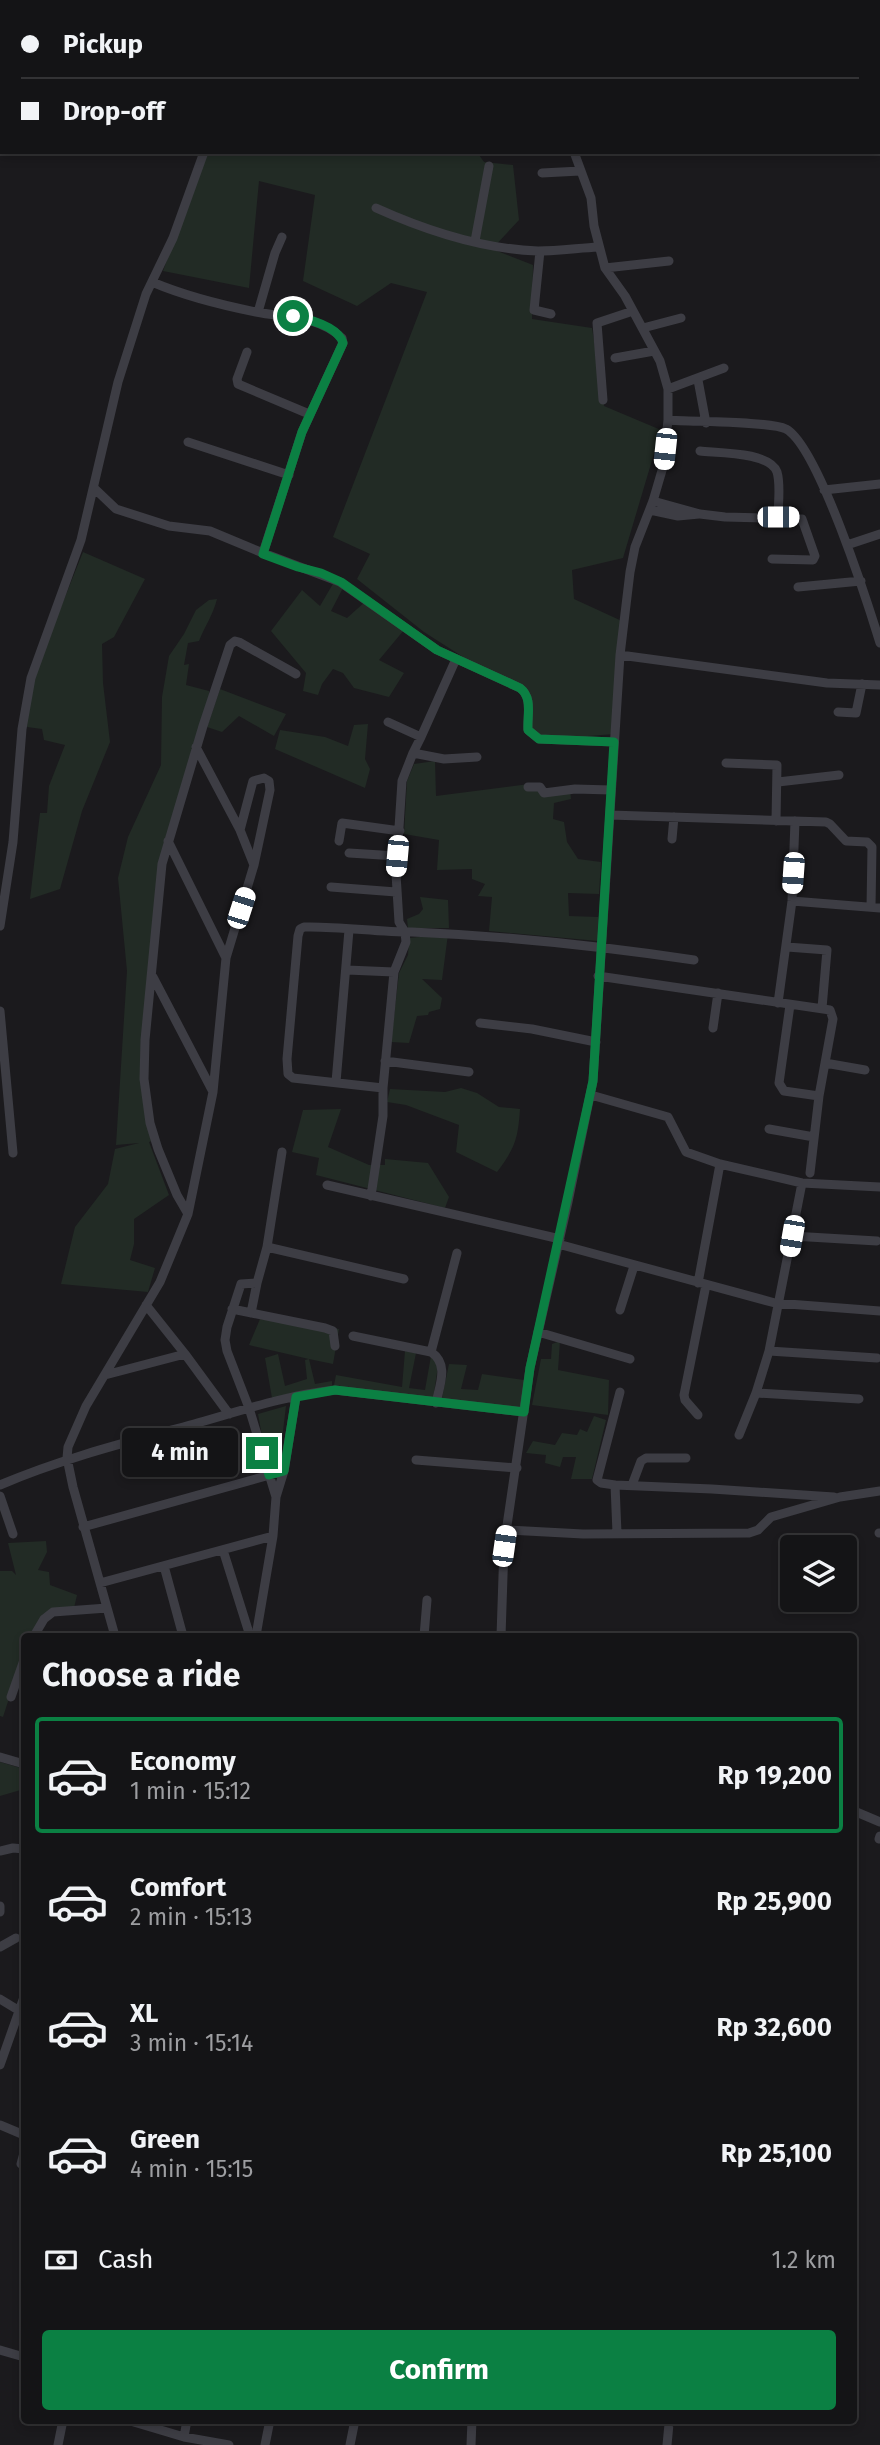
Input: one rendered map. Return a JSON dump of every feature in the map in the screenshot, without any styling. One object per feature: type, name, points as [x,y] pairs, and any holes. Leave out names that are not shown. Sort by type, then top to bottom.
[{"type":"street","points":[[0,926],[13,842],[26,698],[31,678],[81,540],[118,382],[152,282],[173,238],[203,154]]},
{"type":"street","points":[[502,1633],[506,1530],[524,1412],[538,1332],[591,1095],[620,655],[635,548],[663,467],[668,420],[668,389],[643,328],[605,268],[598,247],[591,198],[575,154]]},
{"type":"street","points":[[475,241],[489,166]]},
{"type":"street","points":[[542,173],[580,171]]},
{"type":"street","points":[[376,208],[418,226],[503,248],[540,251],[598,247]]},
{"type":"street","points":[[258,312],[282,237]]},
{"type":"street","points":[[540,251],[534,310],[551,314]]},
{"type":"street","points":[[605,268],[670,261]]},
{"type":"street","points":[[152,282],[176,292],[258,312],[312,320],[342,338],[343,343],[309,414],[263,554]]},
{"type":"street","points":[[603,400],[597,323],[633,311]]},
{"type":"street","points":[[643,328],[681,318]]},
{"type":"street","points":[[615,358],[654,351]]},
{"type":"street","points":[[247,352],[237,379],[238,384],[309,414]]},
{"type":"street","points":[[668,389],[724,369]]},
{"type":"street","points":[[698,380],[706,423]]},
{"type":"street","points":[[668,420],[776,426],[787,429],[809,456],[824,490],[861,581],[880,643]]},
{"type":"street","points":[[188,442],[289,475]]},
{"type":"street","points":[[700,451],[762,458],[772,463],[778,479],[778,517]]},
{"type":"street","points":[[824,490],[880,484]]},
{"type":"street","points":[[94,488],[116,509],[169,526],[210,531],[263,554],[341,582],[409,632],[456,659],[486,671],[525,692],[529,707],[528,730],[539,739],[614,742]]},
{"type":"street","points":[[652,505],[678,516],[700,514],[744,519],[802,519],[815,556],[813,560],[772,559]]},
{"type":"street","points":[[847,545],[880,534]]},
{"type":"street","points":[[798,587],[861,581]]},
{"type":"street","points":[[188,1214],[158,1149],[147,1108],[144,1079],[145,1041],[160,884],[168,841],[230,645],[235,641],[239,642],[296,674]]},
{"type":"street","points":[[620,655],[827,683],[880,685]]},
{"type":"street","points":[[408,932],[399,922],[396,892],[402,781],[456,659]]},
{"type":"street","points":[[838,712],[856,713],[862,684]]},
{"type":"street","points":[[388,722],[421,737]]},
{"type":"street","points":[[196,747],[240,830],[254,865]]},
{"type":"street","points":[[413,753],[443,759],[477,757]]},
{"type":"street","points":[[726,763],[777,765],[776,821]]},
{"type":"street","points":[[778,782],[839,775]]},
{"type":"street","points":[[114,1633],[83,1527],[67,1458],[72,1434],[160,1282],[188,1214],[213,1092],[226,958],[254,865],[270,790],[269,781],[264,778],[253,781],[240,830]]},
{"type":"street","points":[[528,787],[540,787],[544,793],[575,789],[611,790]]},
{"type":"street","points":[[610,815],[826,821],[846,841],[870,844],[875,908],[792,901]]},
{"type":"street","points":[[672,839],[674,817]]},
{"type":"street","points":[[778,1003],[792,901],[794,821]]},
{"type":"street","points":[[339,841],[342,823],[400,831]]},
{"type":"street","points":[[168,841],[226,958]]},
{"type":"street","points":[[349,853],[397,856]]},
{"type":"street","points":[[331,887],[396,892]]},
{"type":"street","points":[[383,1088],[299,1079],[288,1074],[291,1003],[300,929],[308,926],[601,946],[694,960]]},
{"type":"street","points":[[337,1082],[349,930]]},
{"type":"street","points":[[371,1196],[383,1116],[385,1061],[394,972],[405,950],[408,932]]},
{"type":"street","points":[[787,947],[827,950],[822,1008]]},
{"type":"street","points":[[346,970],[394,972]]},
{"type":"street","points":[[598,976],[830,1010],[833,1015],[819,1096],[810,1173]]},
{"type":"street","points":[[153,977],[213,1092]]},
{"type":"street","points":[[713,1028],[718,993]]},
{"type":"street","points":[[790,1005],[779,1083],[783,1091],[819,1096]]},
{"type":"street","points":[[0,1012],[13,1153]]},
{"type":"street","points":[[480,1023],[596,1042]]},
{"type":"street","points":[[385,1061],[469,1072]]},
{"type":"street","points":[[825,1063],[865,1070]]},
{"type":"street","points":[[591,1095],[668,1117],[688,1153],[720,1164],[802,1183],[880,1187]]},
{"type":"street","points":[[0,1096],[11,1112]]},
{"type":"street","points":[[769,1129],[814,1137]]},
{"type":"street","points":[[251,1313],[267,1247],[282,1152]]},
{"type":"street","points":[[698,1415],[685,1401],[684,1395],[720,1164]]},
{"type":"street","points":[[739,1435],[769,1351],[802,1183]]},
{"type":"street","points":[[327,1185],[559,1241],[634,1266],[779,1304],[880,1311]]},
{"type":"street","points":[[792,1236],[877,1241]]},
{"type":"street","points":[[267,1247],[404,1279]]},
{"type":"street","points":[[431,1352],[457,1253]]},
{"type":"street","points":[[620,1310],[634,1266]]},
{"type":"street","points":[[257,1283],[241,1284],[225,1340],[276,1497]]},
{"type":"street","points":[[146,1306],[229,1414]]},
{"type":"street","points":[[232,1310],[325,1328],[333,1331],[335,1346]]},
{"type":"street","points":[[538,1332],[630,1359]]},
{"type":"street","points":[[354,1336],[431,1352],[440,1358],[443,1367],[436,1403]]},
{"type":"street","points":[[769,1351],[877,1358]]},
{"type":"street","points":[[105,1375],[185,1354]]},
{"type":"street","points":[[0,1485],[67,1458],[249,1408],[335,1390],[524,1412]]},
{"type":"street","points":[[620,1392],[597,1480],[601,1483],[840,1497]]},
{"type":"street","points":[[756,1392],[859,1399]]},
{"type":"street","points":[[257,1633],[273,1536],[276,1497],[284,1471],[296,1397]]},
{"type":"street","points":[[632,1485],[641,1461],[646,1458],[687,1458]]},
{"type":"street","points":[[416,1460],[517,1468]]},
{"type":"street","points":[[83,1527],[284,1471]]},
{"type":"street","points":[[615,1485],[617,1534]]},
{"type":"street","points":[[506,1530],[617,1534],[754,1532],[771,1517],[840,1497],[880,1491]]},
{"type":"street","points":[[0,1496],[13,1534]]},
{"type":"street","points":[[100,1583],[273,1536]]},
{"type":"street","points":[[223,1550],[249,1633]]},
{"type":"street","points":[[164,1566],[182,1633]]},
{"type":"street","points":[[424,1633],[427,1600]]},
{"type":"street","points":[[36,1633],[52,1612],[107,1608]]},
{"type":"street","points":[[11,1697],[21,1669]]},
{"type":"street","points":[[0,1757],[21,1763]]},
{"type":"street","points":[[857,1812],[880,1822]]},
{"type":"street","points":[[0,1851],[21,1849]]},
{"type":"street","points":[[0,1906],[0,1912]]},
{"type":"street","points":[[0,1947],[16,1938]]},
{"type":"street","points":[[0,1998],[18,2010]]},
{"type":"street","points":[[0,2065],[21,2004]]},
{"type":"street","points":[[0,2125],[21,2134]]},
{"type":"street","points":[[0,2350],[21,2356]]},
{"type":"street","points":[[58,2445],[62,2424]]},
{"type":"street","points":[[140,2424],[184,2437],[229,2445]]},
{"type":"street","points":[[184,2437],[186,2424]]},
{"type":"street","points":[[265,2445],[269,2424]]},
{"type":"street","points":[[350,2445],[354,2424]]},
{"type":"street","points":[[471,2445],[472,2424]]},
{"type":"street","points":[[667,2445],[669,2424]]},
{"type":"shaded area","points":[[205,154],[478,154],[484,162],[513,165],[519,220],[492,249],[533,265],[532,319],[592,328],[604,406],[661,430],[623,558],[572,570],[574,599],[624,622],[615,734],[548,739],[528,729],[529,699],[424,632],[357,579],[370,554],[333,537],[427,292],[391,283],[357,306],[303,281],[315,195],[259,181],[249,288],[163,271]]},
{"type":"shaded area","points":[[83,552],[145,579],[114,637],[102,644],[103,683],[110,742],[82,811],[60,889],[30,899],[40,813],[47,813],[49,786],[65,745],[44,740],[42,729],[27,727],[29,687]]},
{"type":"shaded area","points":[[334,582],[344,586],[331,611],[347,618],[366,601],[404,630],[379,660],[404,673],[389,697],[354,688],[343,673],[333,669],[318,695],[303,691],[306,673],[271,631],[302,590],[320,606]]},
{"type":"shaded area","points":[[217,599],[199,641],[188,643],[184,665],[189,664],[186,685],[209,691],[210,706],[160,884],[143,1088],[153,1141],[149,1142],[169,1195],[134,1219],[134,1244],[130,1260],[155,1268],[148,1292],[61,1284],[75,1227],[108,1184],[115,1149],[139,1143],[116,1145],[127,971],[118,878],[128,837],[161,765],[162,697],[169,656],[196,610],[209,600]]},
{"type":"shaded area","points":[[220,689],[286,714],[274,736],[239,716],[222,732],[207,727]]},
{"type":"shaded area","points":[[368,724],[365,759],[370,769],[365,788],[275,749],[280,730],[325,737],[348,746],[354,725]]},
{"type":"shaded area","points":[[435,761],[436,796],[537,783],[544,794],[570,790],[571,799],[554,803],[553,819],[564,822],[567,842],[578,859],[601,862],[599,894],[568,893],[569,916],[598,917],[598,941],[489,931],[492,897],[478,896],[485,884],[472,879],[472,869],[437,870],[439,840],[404,834],[407,781],[414,764]]},
{"type":"shaded area","points":[[420,897],[448,900],[449,928],[408,928],[407,919],[419,914],[423,909]]},
{"type":"shaded area","points":[[448,934],[442,980],[422,979],[442,998],[440,1009],[429,1012],[428,1015],[417,1016],[409,1043],[391,1042],[399,973],[408,955],[409,938]]},
{"type":"shaded area","points":[[461,1088],[477,1093],[499,1107],[520,1109],[514,1143],[497,1172],[456,1152],[459,1125],[406,1105],[387,1102],[390,1089],[445,1092]]},
{"type":"shaded area","points":[[341,1109],[328,1147],[369,1165],[385,1165],[385,1159],[428,1163],[449,1197],[445,1208],[316,1175],[319,1158],[292,1152],[303,1110]]},
{"type":"shaded area","points":[[260,1319],[339,1329],[333,1364],[249,1345]]},
{"type":"shaded area","points":[[560,1341],[558,1370],[609,1380],[608,1415],[532,1405],[541,1359],[551,1359],[552,1344]]},
{"type":"shaded area","points":[[405,1351],[416,1353],[409,1388],[425,1390],[431,1356],[439,1359],[433,1400],[334,1385],[336,1375],[402,1387]]},
{"type":"shaded area","points":[[278,1354],[285,1386],[307,1379],[305,1360],[309,1359],[315,1384],[332,1381],[332,1387],[272,1398],[265,1358]]},
{"type":"shaded area","points":[[449,1364],[467,1365],[461,1389],[478,1390],[482,1374],[531,1381],[527,1408],[442,1398]]},
{"type":"shaded area","points":[[286,1406],[279,1464],[268,1469],[258,1414]]},
{"type":"shaded area","points":[[594,1416],[606,1420],[592,1479],[571,1479],[576,1457],[563,1457],[560,1467],[545,1463],[546,1455],[526,1453],[533,1441],[555,1445],[562,1433],[577,1435],[580,1429],[587,1432]]},
{"type":"shaded area","points":[[46,1541],[47,1552],[38,1570],[49,1572],[50,1585],[77,1595],[74,1608],[43,1614],[33,1633],[21,1633],[21,1661],[3,1717],[0,1716],[0,1571],[12,1571],[16,1575],[8,1543]]},
{"type":"shaded area","points":[[0,1762],[21,1768],[21,1790],[0,1796]]},
{"type":"route","points":[[262,1453],[269,1475],[284,1471],[296,1397],[316,1392],[335,1390],[524,1412],[530,1368],[593,1081],[614,742],[534,737],[528,730],[528,699],[520,688],[437,650],[341,582],[263,554],[302,432],[343,343],[338,334],[312,320],[293,316]]}]
